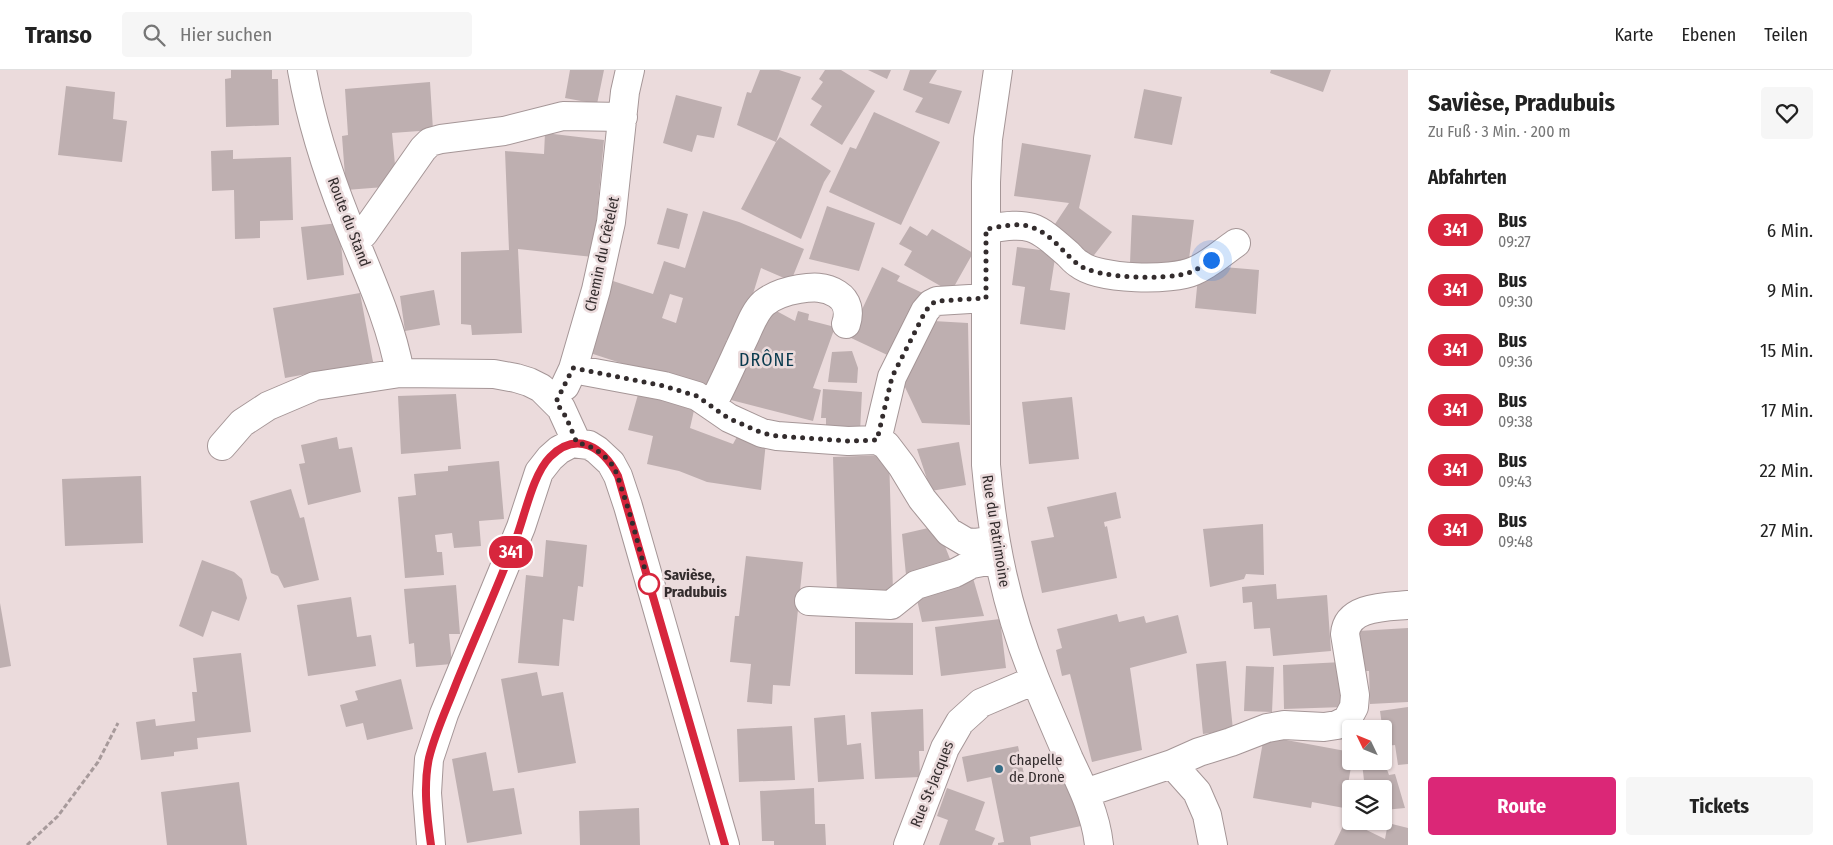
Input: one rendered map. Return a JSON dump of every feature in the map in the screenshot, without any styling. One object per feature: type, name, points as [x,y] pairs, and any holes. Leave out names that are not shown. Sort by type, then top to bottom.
[{"type":"street","name":"Route du Stand","points":[[302,70],[321,145],[337,193],[393,337],[400,372]]},
{"type":"street","name":"Chemin du Crêtelet","points":[[556,402],[573,368],[596,290],[611,222],[630,70]]},
{"type":"street","name":"Rue du Patrimoine","points":[[998,70],[988,139],[986,229],[986,465],[990,511],[996,550],[1015,623],[1035,680],[1085,793],[1099,845]]},
{"type":"street","points":[[356,242],[430,142],[504,131],[563,116],[623,116]]},
{"type":"street","points":[[986,229],[1017,225],[1030,226],[1039,230],[1080,265],[1094,271],[1148,278],[1170,277],[1196,270],[1236,243]]},
{"type":"street","points":[[712,406],[753,319],[767,301],[784,292],[817,287],[828,290],[837,294],[845,302],[848,309],[846,324]]},
{"type":"street","points":[[877,440],[892,377],[925,312],[931,304],[937,301],[986,298]]},
{"type":"street","points":[[573,368],[664,386],[697,396],[728,418],[762,433],[777,436],[848,441],[877,440],[886,445],[902,466],[922,499],[949,532],[966,542],[996,550]]},
{"type":"street","points":[[222,446],[242,423],[268,406],[315,386],[400,372],[494,374],[516,378],[541,388],[556,402],[566,417],[577,443]]},
{"type":"street","points":[[431,845],[427,794],[429,759],[444,714],[512,549],[539,472],[559,450],[572,443],[589,445],[597,450],[611,463],[618,476],[725,845]]},
{"type":"street","points":[[809,600],[891,605],[916,585],[955,573],[996,550]]},
{"type":"street","points":[[1085,793],[1172,764],[1199,752],[1267,728],[1284,725],[1324,727],[1337,725],[1347,720],[1354,707],[1355,695],[1345,634],[1346,625],[1349,620],[1360,612],[1408,605]]},
{"type":"street","name":"Rue St-Jacques","points":[[908,845],[945,748],[960,722],[981,703],[1035,680]]},
{"type":"street","points":[[1172,764],[1197,792],[1207,815],[1213,845]]},
{"type":"path","points":[[27,845],[58,816],[98,762],[118,723]]},
{"type":"building","points":[[231,70],[272,70],[272,79],[278,79],[279,125],[226,127],[225,79],[231,78]]},
{"type":"building","points":[[570,70],[604,70],[597,104],[565,98]]},
{"type":"building","points":[[760,70],[779,70],[801,77],[776,142],[737,125],[747,92],[751,93]]},
{"type":"building","points":[[825,70],[841,70],[875,91],[842,145],[810,125],[822,106],[811,99],[823,82],[819,79]]},
{"type":"building","points":[[868,70],[891,70],[887,79]]},
{"type":"building","points":[[910,70],[937,70],[929,83],[962,91],[949,124],[915,112],[923,98],[903,90]]},
{"type":"building","points":[[1271,70],[1331,70],[1323,92],[1270,73]]},
{"type":"building","points":[[430,82],[433,130],[392,133],[397,186],[346,190],[342,136],[348,135],[345,89]]},
{"type":"building","points":[[66,86],[115,92],[113,119],[127,121],[122,162],[58,155]]},
{"type":"building","points":[[1144,89],[1182,97],[1172,145],[1134,138]]},
{"type":"building","points":[[676,95],[722,107],[714,138],[697,135],[692,152],[663,143]]},
{"type":"building","points":[[874,112],[940,142],[901,225],[829,192],[850,147],[856,149]]},
{"type":"building","points":[[545,133],[604,140],[593,257],[518,249],[522,333],[472,335],[471,325],[461,324],[461,252],[509,250],[505,151],[544,154]]},
{"type":"building","points":[[780,137],[831,171],[824,182],[801,239],[741,209]]},
{"type":"building","points":[[1022,143],[1091,155],[1079,208],[1112,232],[1091,259],[1051,230],[1069,203],[1014,196]]},
{"type":"building","points":[[233,150],[233,159],[291,157],[293,220],[260,221],[260,238],[235,239],[234,190],[212,191],[211,151]]},
{"type":"building","points":[[827,206],[875,223],[859,271],[809,259]]},
{"type":"building","points":[[667,208],[688,214],[679,249],[657,244]]},
{"type":"building","points":[[703,211],[739,222],[804,249],[791,281],[761,268],[738,342],[727,339],[710,392],[590,353],[613,281],[653,294],[664,261],[685,268]],"holes":[[[670,294],[683,298],[676,323],[662,318]]]},
{"type":"building","points":[[1132,215],[1194,220],[1188,267],[1130,263]]},
{"type":"building","points":[[339,223],[344,275],[307,280],[301,227]]},
{"type":"building","points":[[910,226],[927,236],[932,229],[973,253],[951,292],[904,265],[912,251],[899,244]]},
{"type":"building","points":[[1017,247],[1056,252],[1050,290],[1070,293],[1065,330],[1020,324],[1025,287],[1012,285]]},
{"type":"building","points":[[1212,266],[1259,270],[1256,314],[1195,308],[1198,277],[1211,278]]},
{"type":"building","points":[[882,267],[900,276],[897,281],[929,296],[898,360],[849,337]]},
{"type":"building","points":[[434,290],[440,325],[405,331],[400,296]]},
{"type":"building","points":[[360,293],[373,362],[285,378],[273,308]]},
{"type":"building","points":[[769,307],[795,321],[798,311],[809,314],[808,320],[835,327],[813,388],[821,390],[813,421],[731,400],[739,370]]},
{"type":"building","points":[[933,321],[968,323],[970,425],[922,423],[904,385]]},
{"type":"building","points":[[852,351],[858,368],[857,383],[828,382],[832,352]]},
{"type":"building","points":[[823,389],[862,392],[860,432],[826,430],[826,418],[821,418]]},
{"type":"building","points":[[639,391],[695,406],[690,428],[733,444],[739,433],[766,442],[761,490],[707,482],[679,471],[647,464],[653,436],[628,430]]},
{"type":"building","points":[[456,394],[461,449],[401,454],[398,396]]},
{"type":"building","points":[[1072,397],[1079,459],[1029,464],[1022,402]]},
{"type":"building","points":[[337,437],[339,449],[352,447],[361,492],[308,505],[299,464],[305,463],[301,445]]},
{"type":"building","points":[[959,442],[966,485],[931,491],[917,449]]},
{"type":"building","points":[[889,455],[893,592],[837,594],[833,457]]},
{"type":"building","points":[[499,461],[504,519],[479,521],[481,546],[454,548],[452,533],[435,535],[437,552],[442,552],[444,575],[405,578],[398,497],[416,495],[414,474],[448,471],[448,466]]},
{"type":"building","points":[[141,476],[143,543],[65,546],[62,479]]},
{"type":"building","points":[[291,489],[300,518],[304,517],[319,580],[284,588],[278,576],[271,573],[250,501]]},
{"type":"building","points":[[1116,492],[1121,518],[1104,522],[1105,527],[1107,526],[1117,578],[1042,593],[1031,541],[1054,537],[1047,507]]},
{"type":"building","points":[[1263,524],[1264,575],[1246,574],[1244,579],[1210,587],[1203,529]]},
{"type":"building","points":[[937,526],[952,564],[906,575],[902,534]]},
{"type":"building","points":[[546,540],[587,545],[583,587],[578,586],[574,621],[563,619],[559,666],[518,663],[526,575],[543,577]]},
{"type":"building","points":[[746,556],[803,562],[790,686],[773,685],[772,704],[747,702],[751,664],[730,662],[735,616],[739,616]]},
{"type":"building","points":[[202,560],[234,572],[242,579],[247,598],[239,621],[212,611],[203,637],[179,626]]},
{"type":"building","points":[[973,578],[984,616],[922,622],[916,595]]},
{"type":"building","points":[[1276,584],[1277,599],[1327,595],[1331,651],[1273,656],[1270,628],[1254,629],[1252,602],[1243,603],[1242,587]]},
{"type":"building","points":[[456,585],[460,634],[449,634],[452,664],[416,667],[414,643],[409,644],[404,589]]},
{"type":"building","points":[[351,597],[357,637],[371,635],[376,666],[308,676],[297,605]]},
{"type":"building","points":[[0,603],[11,666],[0,668]]},
{"type":"building","points":[[1117,614],[1119,622],[1144,616],[1146,623],[1178,615],[1187,653],[1130,668],[1142,750],[1092,762],[1070,674],[1062,676],[1056,650],[1062,648],[1057,629]]},
{"type":"building","points":[[1000,619],[1006,668],[941,676],[935,627]]},
{"type":"building","points":[[855,622],[913,623],[913,675],[855,674]]},
{"type":"building","points":[[1408,628],[1408,702],[1370,704],[1369,671],[1360,671],[1358,631]]},
{"type":"building","points":[[241,653],[251,732],[197,738],[198,749],[174,752],[174,756],[141,760],[136,722],[155,719],[156,726],[195,721],[192,692],[197,692],[193,658]]},
{"type":"building","points":[[1226,661],[1233,730],[1203,734],[1196,664]]},
{"type":"building","points":[[1343,662],[1344,707],[1284,709],[1283,665]]},
{"type":"building","points":[[1246,666],[1274,667],[1272,712],[1244,711]]},
{"type":"building","points":[[537,672],[542,696],[563,692],[576,763],[518,773],[501,679]]},
{"type":"building","points":[[401,679],[413,729],[367,740],[363,723],[346,727],[340,705],[358,700],[355,691]]},
{"type":"building","points":[[1408,707],[1408,764],[1398,765],[1395,745],[1392,745],[1392,720],[1381,720],[1380,711]]},
{"type":"building","points":[[923,709],[924,751],[919,751],[920,777],[875,779],[871,712]]},
{"type":"building","points":[[845,715],[847,745],[861,743],[864,779],[818,782],[814,718]]},
{"type":"building","points":[[792,726],[795,780],[739,782],[737,729]]},
{"type":"building","points":[[1264,736],[1342,750],[1342,770],[1350,770],[1349,780],[1342,780],[1342,808],[1312,802],[1311,808],[1253,798]]},
{"type":"building","points":[[1018,746],[1025,779],[1070,771],[1081,826],[1030,837],[1031,845],[998,845],[998,843],[1004,842],[991,777],[967,782],[962,757]]},
{"type":"building","points":[[486,752],[493,791],[514,788],[522,834],[467,843],[452,759]]},
{"type":"building","points":[[1363,770],[1387,770],[1389,775],[1395,774],[1405,808],[1392,809],[1392,780],[1364,780]]},
{"type":"building","points":[[239,782],[247,845],[167,845],[161,792]]},
{"type":"building","points":[[814,788],[815,824],[825,824],[826,845],[774,845],[774,841],[762,841],[760,791]]},
{"type":"building","points":[[947,788],[985,802],[975,830],[995,838],[992,845],[939,845],[948,820],[937,816]]},
{"type":"building","points":[[639,808],[640,845],[580,845],[579,811]]},
{"type":"building","points":[[1392,824],[1408,828],[1408,845],[1334,845],[1342,828],[1342,830],[1367,830],[1385,839],[1387,830],[1392,830]]},
{"type":"bus line","name":"341","points":[[431,845],[427,811],[427,776],[429,759],[444,714],[517,538],[539,472],[544,464],[559,450],[572,443],[589,445],[597,450],[611,463],[618,476],[725,845]]},
{"type":"place","name":"Savièse, Pradubuis","points":[[649,584]]},
{"type":"place","name":"Chapelle de Drone","points":[[999,769]]},
{"type":"district","name":"DRÔNE","points":[[767,360]]},
{"type":"route","points":[[649,584],[618,476],[611,463],[597,450],[589,445],[577,443],[566,417],[556,402],[573,368],[664,386],[697,396],[728,418],[762,433],[777,436],[848,441],[877,440],[892,377],[925,312],[931,304],[948,299],[986,298],[986,229],[1017,225],[1030,226],[1039,230],[1080,265],[1094,271],[1113,274],[1148,278],[1170,277],[1196,270],[1211,260]]}]
